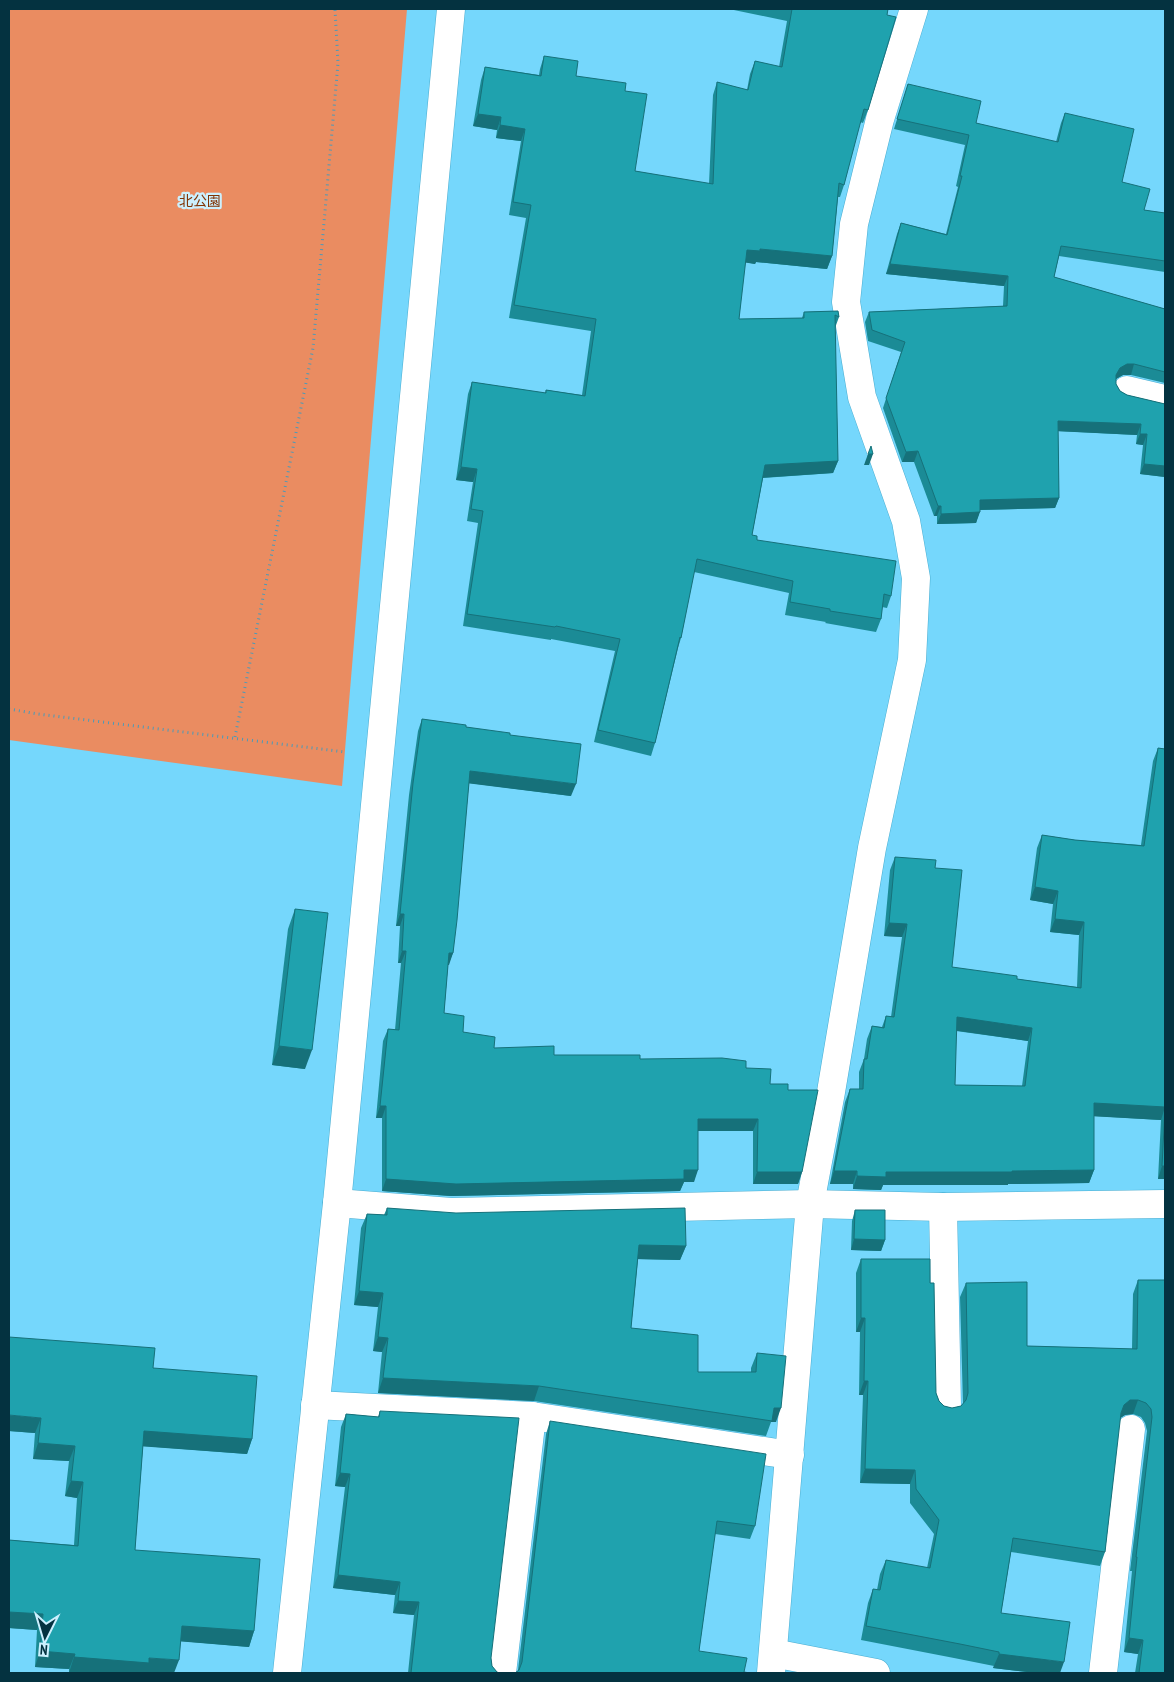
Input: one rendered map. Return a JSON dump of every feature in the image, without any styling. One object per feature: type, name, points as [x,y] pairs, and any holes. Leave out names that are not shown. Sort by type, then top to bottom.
[{"type":"street","points":[[287,1673],[337,1203],[452,9]]},
{"type":"street","points":[[876,1673],[772,1663],[810,1204],[832,1092],[872,848],[912,660],[916,578],[906,521],[862,397],[846,302],[854,224],[880,119],[914,9]]},
{"type":"street","points":[[1127,390],[1165,399]]},
{"type":"street","points":[[337,1203],[451,1212],[810,1204],[943,1207],[1165,1204]]},
{"type":"street","points":[[943,1207],[947,1407]]},
{"type":"street","points":[[315,1405],[532,1416],[790,1455]]},
{"type":"street","points":[[502,1673],[532,1416]]},
{"type":"street","points":[[1103,1673],[1131,1428]]},
{"type":"path","points":[[235,737],[313,348],[338,63],[335,9]]},
{"type":"path","points":[[9,709],[380,757]]},
{"type":"green space","name":"北公園","points":[[9,9],[407,9],[342,786],[9,740]]},
{"type":"building","points":[[792,9],[888,9],[887,15],[896,17],[868,110],[864,109],[844,185],[839,183],[832,256],[760,249],[760,251],[747,250],[739,319],[804,318],[804,312],[838,311],[839,317],[835,315],[838,461],[765,465],[752,535],[757,536],[757,540],[896,561],[891,596],[884,594],[881,619],[830,611],[830,609],[790,602],[793,581],[697,559],[681,638],[655,743],[598,730],[620,639],[556,626],[467,614],[483,511],[471,509],[477,469],[461,467],[472,382],[546,393],[546,390],[585,396],[596,319],[514,305],[531,205],[513,202],[525,129],[500,125],[501,117],[478,114],[485,67],[541,76],[544,56],[578,61],[576,76],[626,83],[625,91],[647,94],[635,171],[713,184],[717,82],[748,90],[755,61],[782,67]]},
{"type":"building","points":[[908,84],[981,101],[976,123],[1058,142],[1065,113],[1134,129],[1122,182],[1150,189],[1144,210],[1165,213],[1165,261],[1061,246],[1054,277],[1165,309],[1165,372],[1127,364],[1120,368],[1116,375],[1116,384],[1120,391],[1127,395],[1165,404],[1165,466],[1144,464],[1147,434],[1140,434],[1141,424],[1058,421],[1059,498],[980,500],[980,512],[941,514],[941,506],[938,506],[918,451],[906,452],[886,398],[905,342],[872,330],[869,312],[1007,306],[1008,276],[890,264],[901,223],[947,235],[962,176],[960,176],[969,135],[897,119]]},
{"type":"building","points":[[871,446],[873,454],[868,454]]},
{"type":"building","points":[[422,719],[510,733],[510,735],[581,744],[576,784],[470,771],[457,920],[453,953],[449,953],[444,1013],[464,1016],[463,1032],[495,1037],[494,1048],[554,1046],[554,1055],[640,1055],[640,1059],[722,1058],[746,1061],[746,1068],[771,1069],[770,1084],[788,1084],[788,1090],[818,1090],[802,1172],[757,1172],[758,1119],[698,1119],[698,1170],[684,1170],[684,1179],[456,1184],[386,1179],[386,1106],[380,1106],[388,1029],[399,1030],[406,951],[402,951],[404,914],[400,914],[413,783]]},
{"type":"building","points":[[1158,748],[1165,749],[1165,1107],[1094,1103],[1094,1170],[886,1172],[886,1177],[857,1176],[857,1171],[834,1171],[850,1089],[863,1089],[864,1059],[867,1059],[872,1026],[884,1028],[886,1016],[894,1017],[907,924],[889,923],[895,857],[936,860],[935,868],[962,870],[952,967],[1017,976],[1017,979],[1081,988],[1084,922],[1055,919],[1058,891],[1035,887],[1042,835],[1144,846]],"holes":[[[957,1017],[1032,1028],[1025,1086],[955,1085]]]},
{"type":"building","points":[[295,909],[328,913],[312,1050],[279,1046]]},
{"type":"building","points":[[1165,1109],[1165,1166],[1162,1166]]},
{"type":"building","points":[[387,1208],[456,1213],[685,1208],[686,1246],[639,1245],[631,1328],[698,1335],[698,1372],[756,1372],[757,1353],[786,1356],[781,1408],[774,1408],[772,1421],[539,1386],[383,1378],[388,1338],[378,1337],[383,1293],[359,1291],[367,1214],[387,1215]]},
{"type":"building","points":[[855,1210],[885,1210],[885,1240],[854,1239]]},
{"type":"building","points":[[861,1259],[930,1259],[930,1283],[934,1283],[936,1393],[939,1401],[944,1406],[952,1408],[961,1406],[966,1400],[968,1393],[966,1283],[1027,1282],[1027,1346],[1137,1349],[1138,1280],[1165,1280],[1165,1673],[1139,1673],[1143,1640],[1129,1638],[1152,1417],[1151,1409],[1146,1403],[1138,1400],[1130,1400],[1124,1405],[1121,1413],[1105,1552],[1013,1538],[1001,1613],[1070,1622],[1064,1662],[999,1654],[999,1652],[866,1626],[873,1589],[880,1590],[886,1560],[930,1568],[939,1520],[916,1489],[915,1470],[865,1469],[868,1381],[864,1381],[865,1318],[861,1318]]},
{"type":"building","points":[[9,1337],[155,1348],[153,1368],[257,1376],[252,1439],[144,1431],[135,1550],[260,1559],[254,1631],[182,1626],[179,1660],[149,1658],[149,1663],[74,1657],[75,1654],[40,1651],[43,1614],[9,1612],[9,1540],[78,1546],[83,1482],[71,1481],[75,1446],[38,1443],[41,1418],[9,1415]]},
{"type":"building","points":[[380,1411],[519,1418],[491,1658],[492,1666],[499,1673],[411,1673],[419,1602],[398,1601],[400,1582],[338,1575],[350,1474],[340,1473],[346,1414],[379,1417]]},
{"type":"building","points":[[550,1421],[766,1454],[755,1526],[717,1521],[699,1651],[747,1658],[744,1672],[750,1673],[515,1673],[519,1670],[522,1662]]}]
